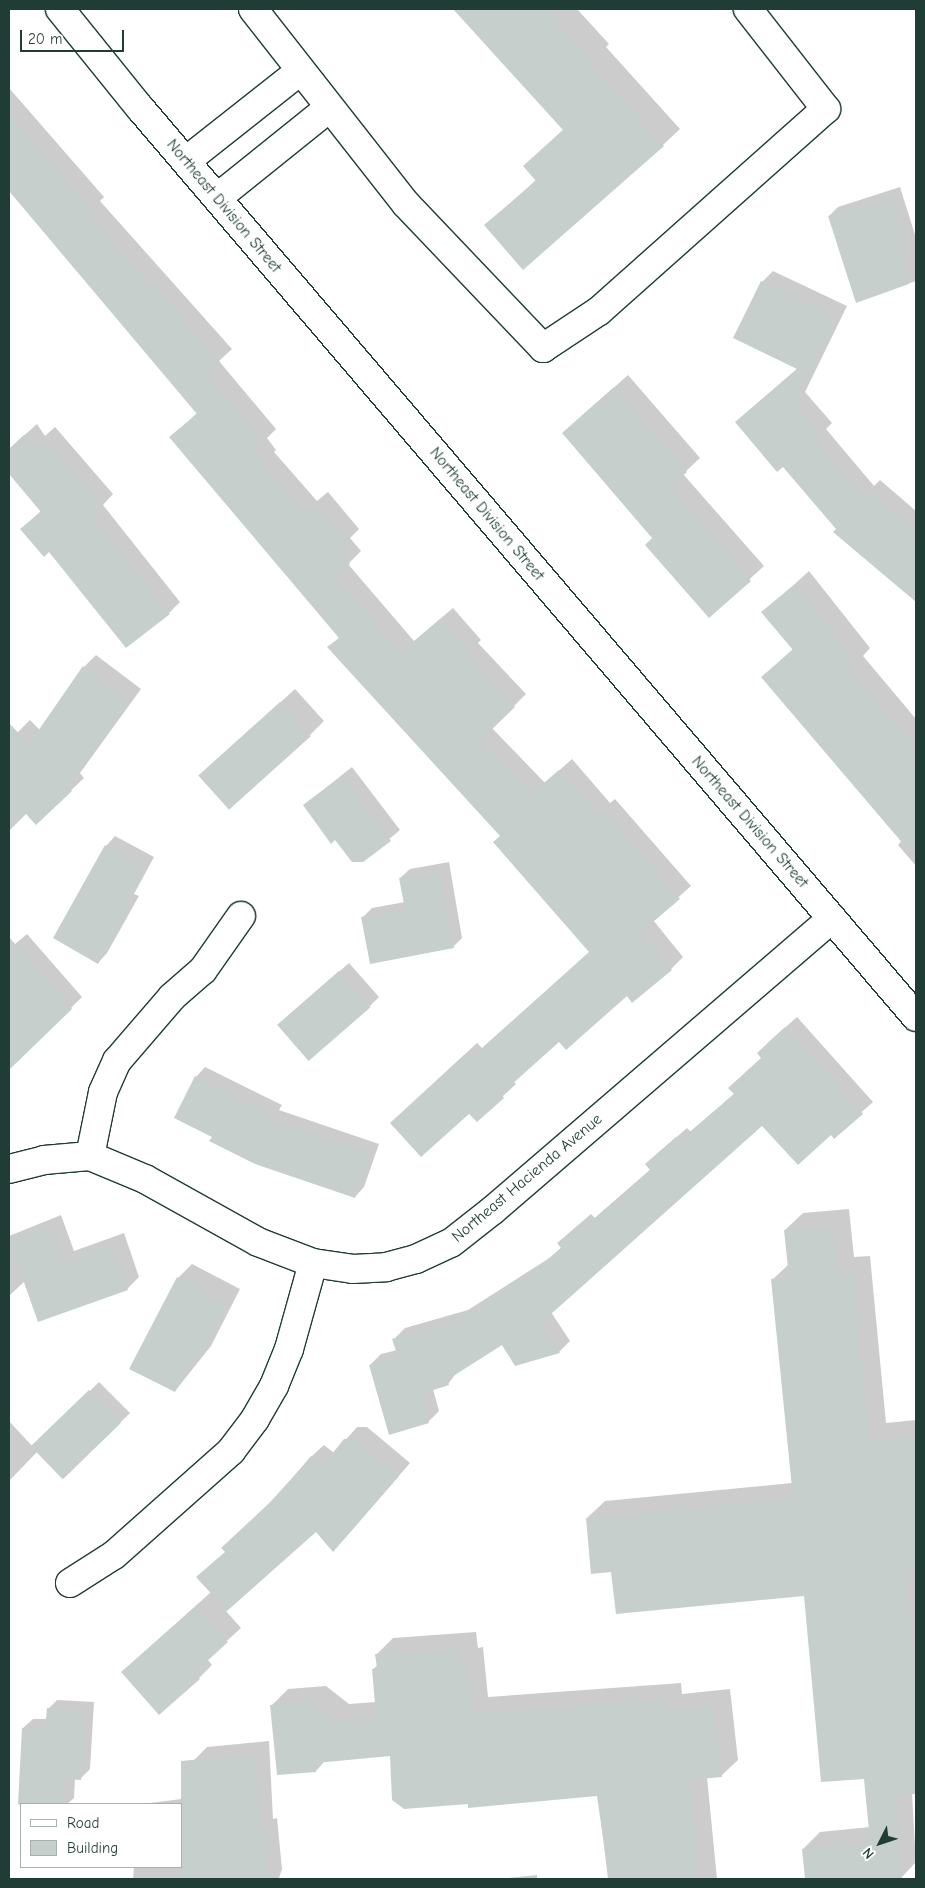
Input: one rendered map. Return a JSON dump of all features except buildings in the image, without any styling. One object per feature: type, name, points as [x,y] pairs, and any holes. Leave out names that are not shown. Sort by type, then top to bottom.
[{"type":"street","name":"Northeast Division Street","points":[[60,9],[217,198],[916,1017]]},
{"type":"street","points":[[253,9],[406,204],[543,348],[599,312],[826,109],[748,9]]},
{"type":"street","points":[[186,161],[300,71]]},
{"type":"street","points":[[217,198],[329,108]]},
{"type":"street","points":[[9,1169],[44,1160],[90,1156],[103,1092],[117,1061],[172,997],[203,970],[241,916]]},
{"type":"street","name":"Northeast Hacienda Avenue","points":[[90,1156],[145,1179],[258,1242],[313,1263],[353,1269],[386,1267],[416,1259],[451,1243],[832,918]]},
{"type":"street","points":[[70,1583],[114,1555],[231,1451],[255,1420],[274,1386],[289,1350],[313,1263]]}]
